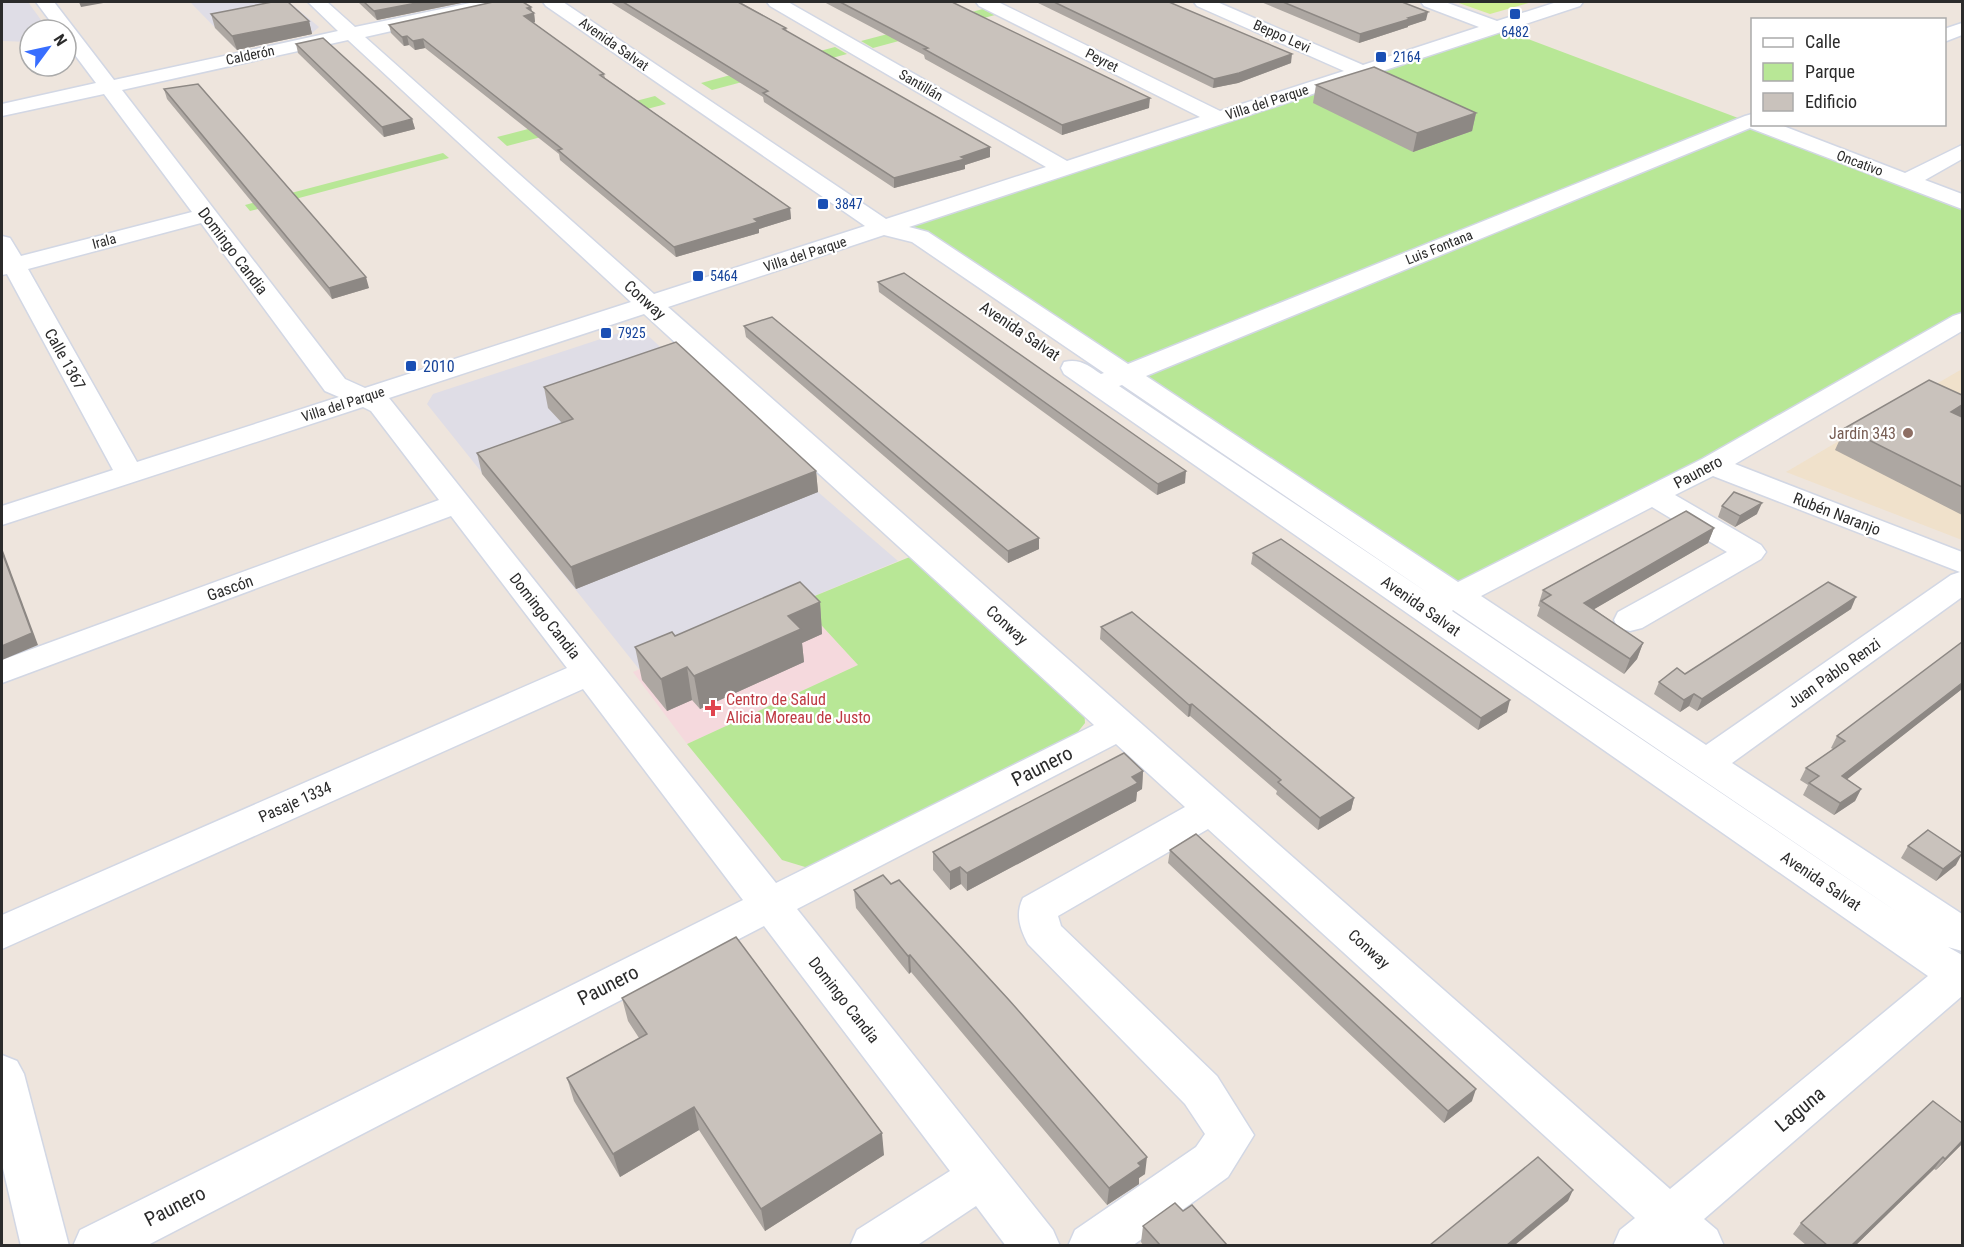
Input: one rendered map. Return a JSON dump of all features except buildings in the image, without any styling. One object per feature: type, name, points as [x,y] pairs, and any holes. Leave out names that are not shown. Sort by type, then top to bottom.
[{"type":"street","name":"Domingo Candia","points":[[45,2],[335,385],[381,405],[1036,1245]]},
{"type":"street","name":"Conway","points":[[317,2],[1212,808],[1669,1236]]},
{"type":"street","name":"Calderón","points":[[2,110],[498,2]]},
{"type":"street","name":"Avenida Salvat","points":[[552,2],[884,228],[898,247],[1099,385],[1442,603],[1706,763],[1961,965]]},
{"type":"street","name":"Santillán","points":[[776,2],[1065,169]]},
{"type":"street","name":"Peyret","points":[[986,2],[1218,118]]},
{"type":"street","name":"Beppo Levi","points":[[1203,2],[1361,71]]},
{"type":"street","points":[[1430,2],[1496,27]]},
{"type":"street","name":"Villa del Parque","points":[[2,516],[1574,2]]},
{"type":"street","points":[[1946,35],[1962,29]]},
{"type":"street","name":"Luis Fontana","points":[[1099,385],[1751,123]]},
{"type":"street","name":"Oncativo","points":[[1763,126],[1962,202]]},
{"type":"street","points":[[1906,181],[1962,152]]},
{"type":"street","name":"Irala","points":[[5,259],[206,215]]},
{"type":"street","name":"Avenida Salvat","points":[[884,228],[920,237],[1125,374],[1442,603],[1961,965]]},
{"type":"street","name":"Calle 1367","points":[[5,259],[130,475]]},
{"type":"street","name":"Paunero","points":[[1442,603],[1712,465],[1962,321]]},
{"type":"street","name":"Rubén Naranjo","points":[[1712,465],[1962,564]]},
{"type":"street","points":[[1630,620],[1750,552],[1653,495]]},
{"type":"street","name":"Gascón","points":[[2,672],[458,503]]},
{"type":"street","name":"Juan Pablo Renzi","points":[[1706,763],[1962,582]]},
{"type":"street","name":"Pasaje 1334","points":[[2,933],[589,672]]},
{"type":"street","name":"Paunero","points":[[98,1245],[1120,727]]},
{"type":"street","points":[[1092,1245],[1212,1162],[1231,1135],[1201,1089],[1042,933],[1037,909],[1212,808]]},
{"type":"street","name":"Laguna","points":[[1669,1236],[1961,965]]},
{"type":"street","points":[[2,1074],[45,1245]]},
{"type":"street","points":[[874,1245],[982,1176]]},
{"type":"shaded area","points":[[2,2],[28,2],[40,18],[18,18],[18,42],[2,41]]},
{"type":"shaded area","points":[[190,2],[289,2],[319,27],[311,34],[237,50]]},
{"type":"shaded area","points":[[643,331],[818,492],[898,561],[639,669],[427,404],[433,394],[622,332]]},
{"type":"shaded area","name":"Jardín 343","points":[[1962,369],[1962,540],[1786,472],[1938,383]]},
{"type":"shaded area","name":"Centro de Salud Alicia Moreau de Justo","points":[[800,602],[858,665],[687,744],[633,672]]},
{"type":"green space","points":[[1456,2],[1532,2],[1490,14]]},
{"type":"green space","points":[[983,9],[995,15],[873,48],[861,41]]},
{"type":"green space","points":[[1496,27],[1751,123],[1751,126],[1760,126],[1962,202],[1962,321],[1712,465],[1456,596],[920,237],[884,228]]},
{"type":"green space","points":[[835,47],[847,54],[712,90],[701,83]]},
{"type":"green space","points":[[655,96],[666,104],[507,146],[497,137]]},
{"type":"green space","points":[[443,153],[449,158],[250,211],[245,205]]},
{"type":"green space","points":[[917,554],[1084,708],[1085,723],[1073,738],[815,870],[782,860],[687,744],[858,665],[800,602]]},
{"type":"place","name":"6482","points":[[1515,14]]},
{"type":"place","name":"2164","points":[[1381,57]]},
{"type":"place","name":"3847","points":[[823,204]]},
{"type":"place","name":"5464","points":[[698,276]]},
{"type":"place","name":"7925","points":[[606,333]]},
{"type":"place","name":"2010","points":[[411,366]]},
{"type":"place","name":"Jardín 343","points":[[1908,433]]},
{"type":"place","name":"Centro de Salud Alicia Moreau de Justo","points":[[713,708]]}]
